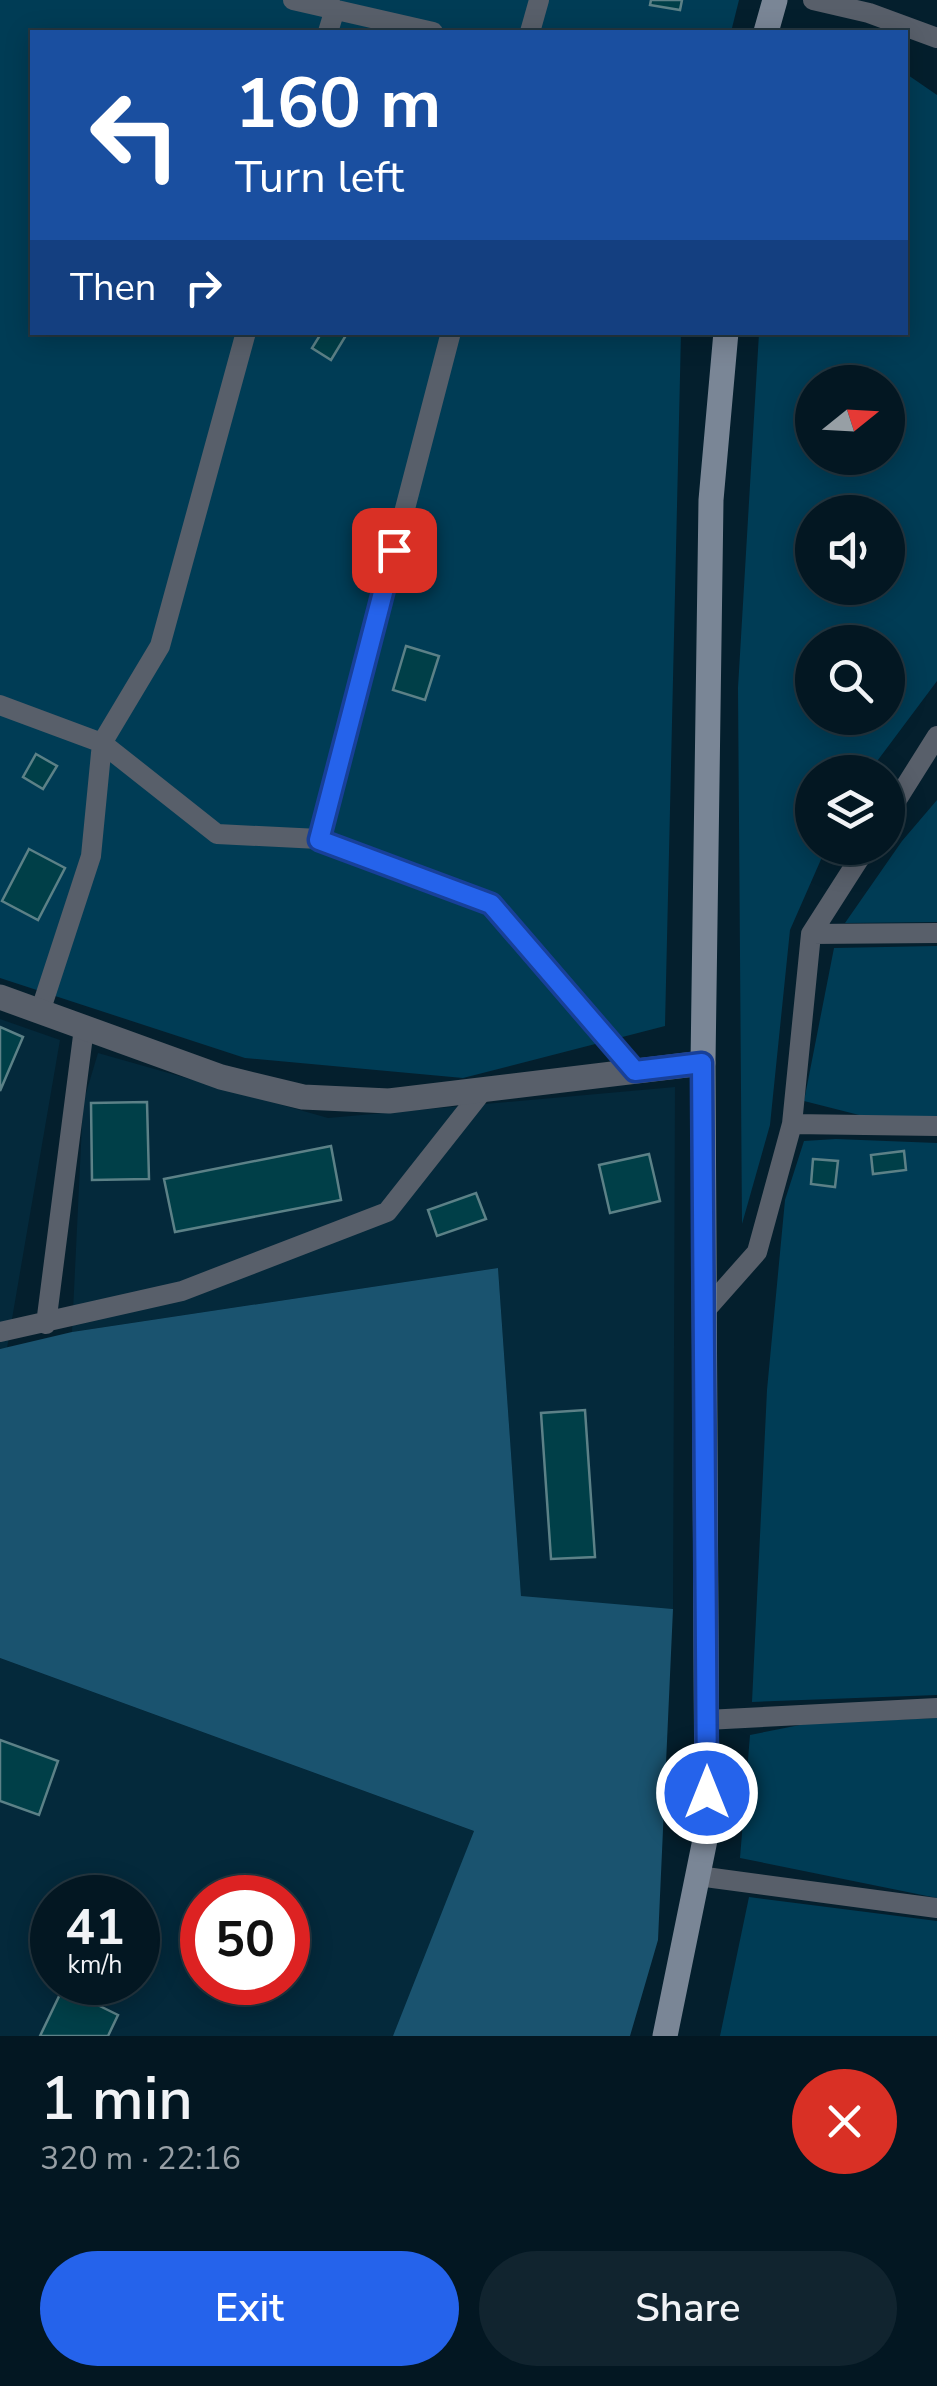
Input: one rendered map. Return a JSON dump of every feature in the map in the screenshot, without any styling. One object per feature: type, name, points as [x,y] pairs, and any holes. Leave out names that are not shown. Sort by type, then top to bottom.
[{"type":"main road","points":[[767,30],[775,0]]},
{"type":"main road","points":[[665,2036],[707,1830],[702,1063],[711,500],[726,335]]},
{"type":"street","points":[[0,997],[221,1077],[303,1098],[390,1101],[702,1063]]},
{"type":"lane","points":[[294,0],[424,30]]},
{"type":"lane","points":[[531,30],[539,0]]},
{"type":"lane","points":[[813,0],[869,13],[937,38]]},
{"type":"lane","points":[[329,30],[335,10]]},
{"type":"lane","points":[[40,1012],[91,856],[102,743],[160,646],[245,335]]},
{"type":"lane","points":[[319,840],[450,335]]},
{"type":"lane","points":[[0,705],[102,743],[217,834],[319,840],[491,904],[635,1071]]},
{"type":"lane","points":[[905,787],[937,736]]},
{"type":"lane","points":[[704,1312],[756,1252],[792,1124],[811,934],[855,865]]},
{"type":"lane","points":[[811,934],[937,934]]},
{"type":"lane","points":[[46,1324],[84,1028]]},
{"type":"lane","points":[[0,1332],[182,1291],[388,1212],[484,1089]]},
{"type":"lane","points":[[792,1124],[937,1126]]},
{"type":"lane","points":[[706,1720],[937,1708]]},
{"type":"lane","points":[[698,1876],[937,1908]]},
{"type":"shaded area","points":[[0,0],[739,0],[732,30],[30,30],[30,335],[681,335],[665,1026],[463,1078],[245,1058],[0,978]]},
{"type":"shaded area","points":[[908,75],[937,95],[937,681],[905,724],[905,625],[795,625],[795,735],[897,735],[882,755],[795,755],[795,865],[819,865],[790,930],[770,1125],[742,1224],[738,688],[759,335],[908,335]]},
{"type":"shaded area","points":[[937,800],[937,922],[845,923],[885,865],[905,865],[905,837]]},
{"type":"shaded area","points":[[937,946],[937,1117],[867,1117],[804,1101],[834,948]]},
{"type":"shaded area","points":[[0,1019],[60,1040],[7,1348],[0,1349]]},
{"type":"shaded area","points":[[98,1053],[328,1118],[675,1087],[673,1609],[521,1597],[498,1268],[72,1332],[83,1103]]},
{"type":"shaded area","points":[[804,1141],[937,1143],[937,1695],[752,1702],[767,1390],[785,1200]]},
{"type":"shaded area","points":[[498,1268],[521,1596],[673,1609],[658,1940],[630,2036],[393,2036],[474,1831],[0,1658],[0,1349],[72,1332]]},
{"type":"shaded area","points":[[0,1658],[474,1831],[393,2036],[0,2036]]},
{"type":"shaded area","points":[[937,1718],[937,1898],[740,1858],[750,1735],[805,1724]]},
{"type":"shaded area","points":[[749,1897],[937,1921],[937,2036],[720,2036]]},
{"type":"building","points":[[651,0],[682,0],[680,10],[650,5]]},
{"type":"building","points":[[320,335],[346,335],[331,360],[312,348]]},
{"type":"building","points":[[406,646],[439,656],[425,700],[393,690]]},
{"type":"building","points":[[36,754],[57,766],[43,789],[23,777]]},
{"type":"building","points":[[29,849],[65,868],[38,920],[2,901]]},
{"type":"building","points":[[0,1027],[23,1037],[0,1091]]},
{"type":"building","points":[[147,1102],[149,1179],[92,1180],[91,1103]]},
{"type":"building","points":[[331,1146],[341,1200],[175,1232],[164,1179]]},
{"type":"building","points":[[904,1151],[906,1170],[873,1174],[871,1155]]},
{"type":"building","points":[[649,1154],[660,1201],[610,1213],[599,1165]]},
{"type":"building","points":[[813,1159],[838,1161],[835,1187],[811,1184]]},
{"type":"building","points":[[476,1193],[486,1219],[437,1236],[428,1210]]},
{"type":"building","points":[[585,1410],[595,1557],[551,1559],[541,1413]]},
{"type":"building","points":[[0,1740],[58,1761],[39,1815],[0,1801]]},
{"type":"building","points":[[55,2005],[98,2005],[118,2015],[108,2036],[40,2036]]},
{"type":"route","points":[[394,550],[319,840],[491,904],[635,1071],[702,1063],[707,1793]]}]
